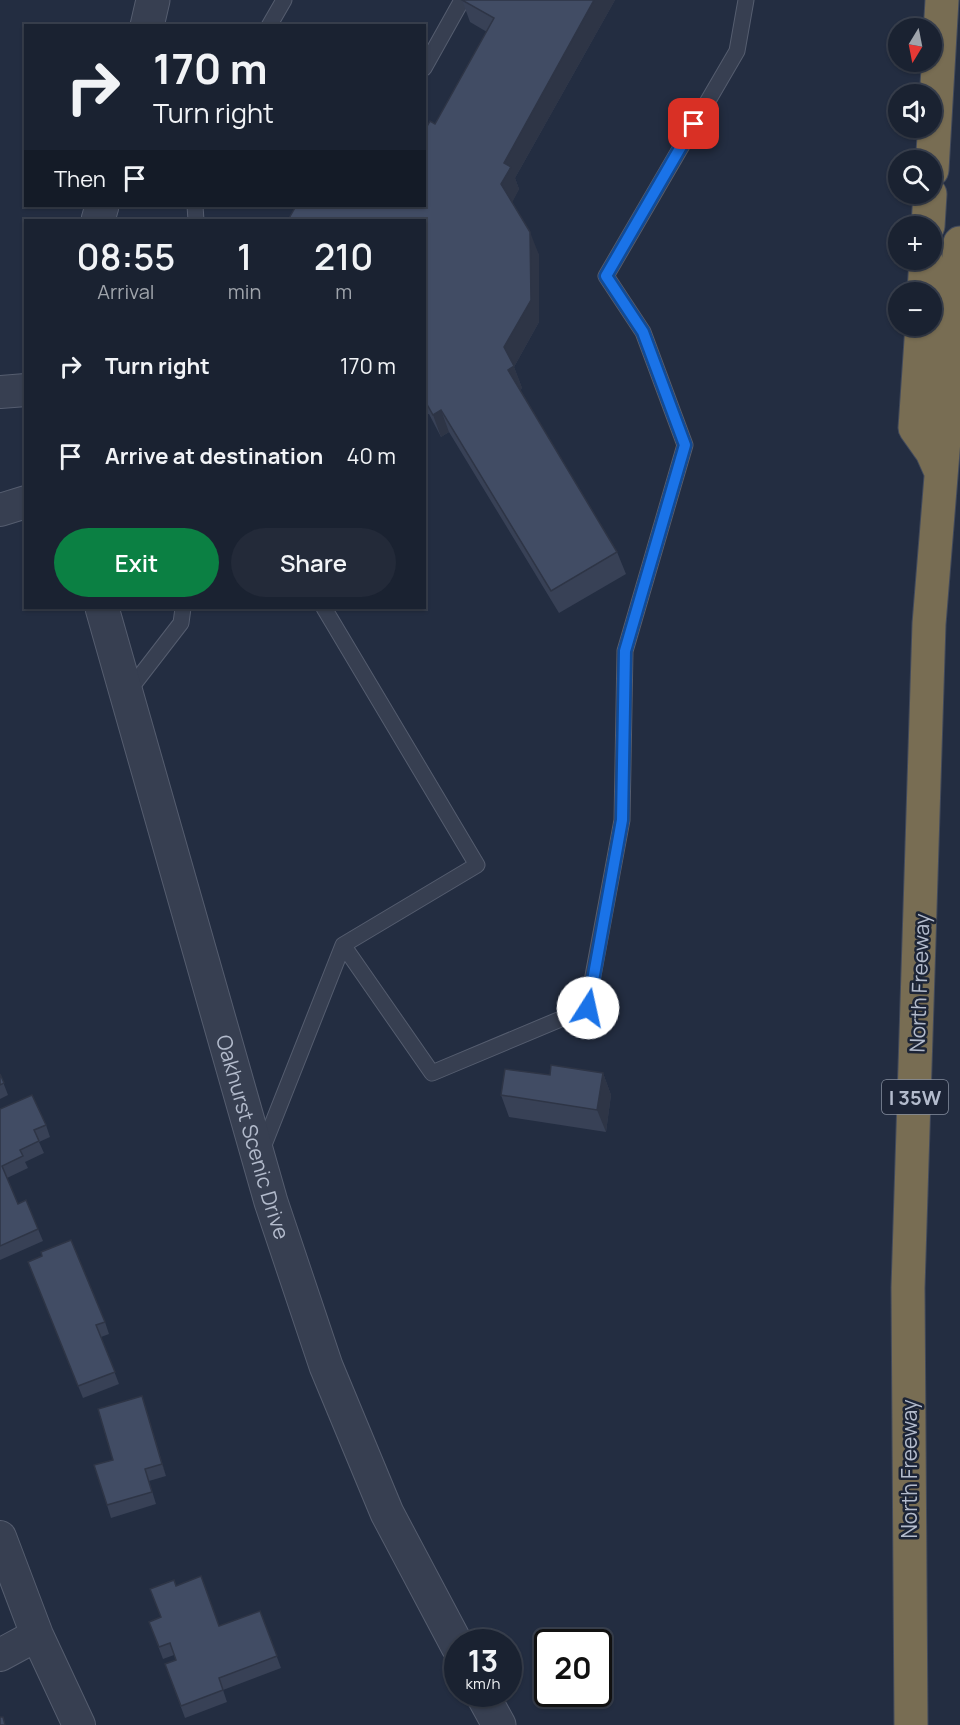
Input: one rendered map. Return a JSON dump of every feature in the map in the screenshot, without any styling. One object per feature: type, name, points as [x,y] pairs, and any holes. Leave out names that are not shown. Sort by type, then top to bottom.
[{"type":"highway","points":[[933,150],[942,0]]},
{"type":"highway","name":"North Freeway","points":[[911,1725],[908,1288],[929,624],[940,470],[930,428],[960,243]]},
{"type":"highway","points":[[923,336],[930,428]]},
{"type":"street","points":[[0,392],[24,390]]},
{"type":"street","points":[[0,510],[24,503]]},
{"type":"street","name":"Oakhurst Scenic Drive","points":[[102,609],[258,1158],[326,1366],[387,1513],[448,1629]]},
{"type":"street","points":[[0,1537],[37,1635],[79,1725]]},
{"type":"street","points":[[0,1655],[37,1635]]},
{"type":"street","points":[[489,1707],[499,1725]]},
{"type":"lane","points":[[270,24],[284,0]]},
{"type":"lane","points":[[426,64],[462,0]]},
{"type":"lane","points":[[343,945],[432,1073],[588,1008],[622,820],[625,651],[685,445],[643,332],[606,276],[737,51],[746,0]]},
{"type":"lane","points":[[127,693],[181,623],[183,609]]},
{"type":"lane","points":[[258,1158],[343,945],[477,865],[325,609]]},
{"type":"building","points":[[462,0],[594,0],[504,163],[511,167],[501,184],[530,232],[531,300],[504,347],[514,366],[508,370],[617,552],[551,591],[441,410],[433,415],[426,403],[426,219],[289,219],[295,207],[426,207],[426,128],[430,121],[435,124],[494,18]]},
{"type":"building","points":[[551,1065],[603,1073],[597,1110],[501,1095],[505,1069],[550,1075]]},
{"type":"building","points":[[32,1095],[46,1125],[34,1130],[39,1141],[20,1150],[23,1156],[2,1166],[18,1204],[26,1200],[38,1229],[0,1246],[0,1109]]},
{"type":"building","points":[[71,1240],[105,1322],[96,1325],[115,1372],[78,1386],[28,1262],[42,1256],[41,1252]]},
{"type":"building","points":[[142,1396],[162,1464],[145,1469],[152,1492],[107,1505],[94,1465],[113,1460],[98,1409]]},
{"type":"building","points":[[201,1576],[219,1626],[260,1611],[277,1656],[219,1678],[223,1690],[181,1706],[165,1664],[176,1660],[170,1643],[159,1647],[149,1622],[161,1617],[150,1589],[174,1580],[176,1586]]},
{"type":"building","points":[[0,1717],[3,1717],[5,1725],[0,1725]]},
{"type":"route","points":[[588,1008],[622,820],[625,651],[685,445],[643,332],[606,276],[694,124]]}]
